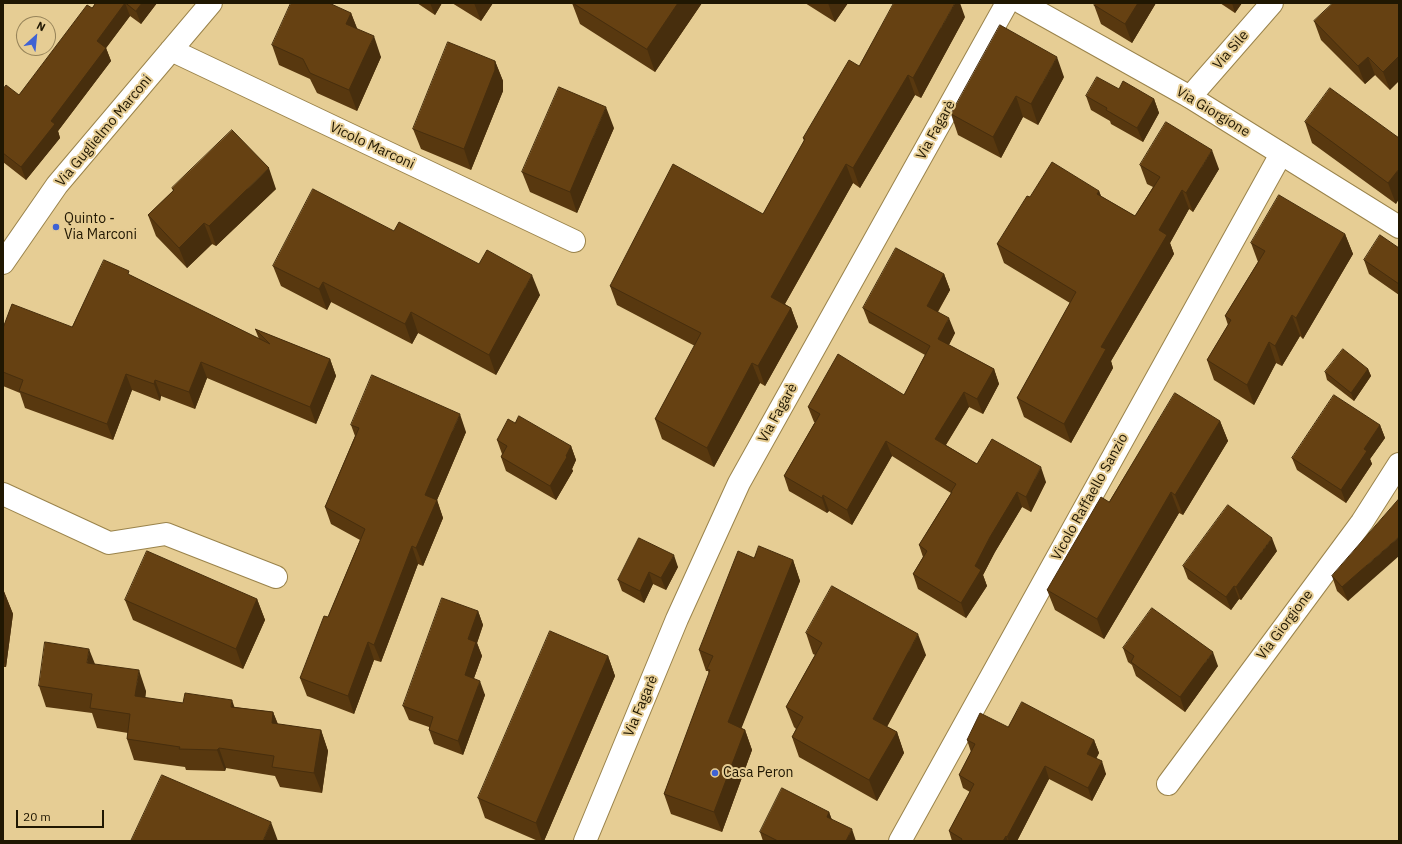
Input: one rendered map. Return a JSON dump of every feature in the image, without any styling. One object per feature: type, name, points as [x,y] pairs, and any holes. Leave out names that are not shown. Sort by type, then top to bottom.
[{"type":"street","name":"Via Guglielmo Marconi","points":[[3,263],[57,185],[211,3]]},
{"type":"street","name":"Via Fagarè","points":[[585,841],[677,619],[739,483],[1007,3]]},
{"type":"street","name":"Via Giorgione","points":[[1022,3],[1190,97],[1399,227]]},
{"type":"street","name":"Via Sile","points":[[1190,97],[1272,3]]},
{"type":"street","name":"Vicolo Marconi","points":[[171,50],[574,241]]},
{"type":"street","name":"Vicolo Raffaello Sanzio","points":[[900,841],[1281,154]]},
{"type":"street","name":"Via Giorgione","points":[[1168,784],[1362,522],[1399,464]]},
{"type":"street","points":[[3,494],[109,544],[166,534],[276,577]]},
{"type":"building","points":[[96,3],[125,3],[97,41],[106,48],[51,121],[55,124],[21,167],[3,153],[3,89],[6,85],[19,95],[48,56],[56,56],[56,46],[87,5],[92,8]]},
{"type":"building","points":[[126,3],[142,3],[136,11]]},
{"type":"building","points":[[291,3],[329,3],[351,13],[346,24],[374,36],[349,90],[310,73],[303,59],[272,45]]},
{"type":"building","points":[[573,3],[678,3],[647,49]]},
{"type":"building","points":[[894,3],[955,3],[913,78],[908,75],[853,168],[846,164],[771,297],[791,308],[758,366],[752,363],[707,448],[655,419],[701,333],[610,286],[673,164],[763,214],[805,139],[803,138],[849,60],[859,66]]},
{"type":"building","points":[[1096,3],[1138,3],[1125,24],[1094,5]]},
{"type":"building","points":[[1333,3],[1399,3],[1399,56],[1383,72],[1368,57],[1358,66],[1314,21]]},
{"type":"building","points":[[1000,25],[1057,57],[1031,104],[1016,96],[993,137],[951,114]]},
{"type":"building","points":[[448,42],[495,61],[495,70],[464,149],[413,129]]},
{"type":"building","points":[[1097,77],[1119,89],[1123,81],[1154,99],[1137,128],[1106,110],[1107,108],[1086,96]]},
{"type":"building","points":[[559,87],[606,107],[570,192],[522,172]]},
{"type":"building","points":[[1330,88],[1399,138],[1399,169],[1388,183],[1305,122]]},
{"type":"building","points":[[1166,122],[1212,150],[1186,193],[1182,190],[1159,230],[1167,235],[1101,347],[1106,349],[1064,424],[1017,398],[1076,292],[997,244],[1027,196],[1030,197],[1052,162],[1099,191],[1097,194],[1135,216],[1160,177],[1140,165]]},
{"type":"building","points":[[232,130],[269,168],[209,226],[204,223],[179,248],[148,215],[174,190],[172,188]]},
{"type":"building","points":[[313,189],[394,231],[399,222],[479,264],[487,250],[532,275],[489,355],[411,312],[405,324],[323,282],[319,289],[273,266]]},
{"type":"building","points":[[1279,195],[1345,234],[1296,318],[1292,315],[1275,346],[1269,342],[1247,385],[1207,360],[1231,320],[1225,316],[1265,251],[1251,243]]},
{"type":"building","points":[[1380,235],[1399,248],[1399,284],[1364,260]]},
{"type":"building","points":[[896,248],[944,274],[927,306],[949,318],[938,339],[994,369],[977,399],[964,392],[935,439],[977,464],[992,439],[1041,467],[1026,497],[1017,492],[990,537],[975,566],[981,570],[961,603],[913,574],[927,551],[919,545],[956,484],[886,441],[847,510],[823,495],[822,498],[784,476],[820,414],[808,407],[838,354],[904,395],[930,346],[863,308]]},
{"type":"building","points":[[104,260],[129,271],[128,274],[270,344],[255,329],[330,359],[310,407],[201,362],[189,392],[155,380],[154,384],[126,374],[107,424],[19,391],[23,380],[3,372],[3,328],[12,304],[72,327]]},
{"type":"building","points":[[1343,349],[1368,369],[1351,393],[1325,372]]},
{"type":"building","points":[[372,375],[460,414],[425,495],[437,500],[416,548],[412,546],[374,645],[368,642],[348,696],[300,678],[324,616],[328,617],[365,529],[325,507],[359,428],[351,425]]},
{"type":"building","points":[[1175,393],[1220,421],[1175,495],[1171,492],[1097,619],[1047,590],[1101,497],[1109,502]]},
{"type":"building","points":[[1334,395],[1380,425],[1364,449],[1367,451],[1341,490],[1292,458]]},
{"type":"building","points":[[519,416],[571,446],[566,456],[567,457],[550,486],[501,457],[507,446],[497,440],[508,419],[515,423]]},
{"type":"building","points":[[1399,499],[1399,537],[1342,587],[1332,576]]},
{"type":"building","points":[[1228,505],[1272,538],[1236,587],[1234,586],[1226,597],[1183,566]]},
{"type":"building","points":[[639,538],[674,555],[661,578],[649,572],[640,591],[618,580]]},
{"type":"building","points":[[759,546],[793,560],[728,722],[745,730],[714,812],[664,794],[710,670],[707,669],[713,656],[699,650],[738,551],[754,558]]},
{"type":"building","points":[[147,551],[257,599],[236,649],[125,600]]},
{"type":"building","points":[[832,586],[918,634],[873,719],[897,732],[869,780],[792,737],[803,717],[786,707],[822,643],[806,633]]},
{"type":"building","points":[[442,598],[478,611],[468,639],[476,642],[465,675],[480,681],[458,741],[429,730],[433,717],[403,706]]},
{"type":"building","points":[[1152,608],[1213,652],[1180,697],[1131,662],[1134,656],[1123,648]]},
{"type":"building","points":[[550,631],[608,656],[536,823],[478,798]]},
{"type":"building","points":[[45,642],[89,649],[87,663],[139,670],[135,696],[183,703],[185,693],[232,700],[231,707],[273,712],[272,723],[321,730],[314,773],[272,767],[274,756],[219,748],[217,750],[179,749],[180,747],[127,739],[130,714],[90,708],[92,694],[39,686]]},
{"type":"building","points":[[1022,702],[1094,740],[1087,754],[1102,761],[1088,788],[1045,766],[1007,837],[1006,836],[1003,841],[961,841],[962,839],[949,831],[974,784],[959,775],[975,744],[967,740],[980,713],[1008,727]]},
{"type":"building","points":[[162,775],[271,822],[263,841],[131,841]]},
{"type":"building","points":[[782,788],[829,812],[827,817],[852,829],[846,841],[778,841],[760,832]]},
{"type":"place","name":"Quinto - Via Marconi","points":[[56,227]]},
{"type":"place","name":"Casa Peron","points":[[715,773]]}]
